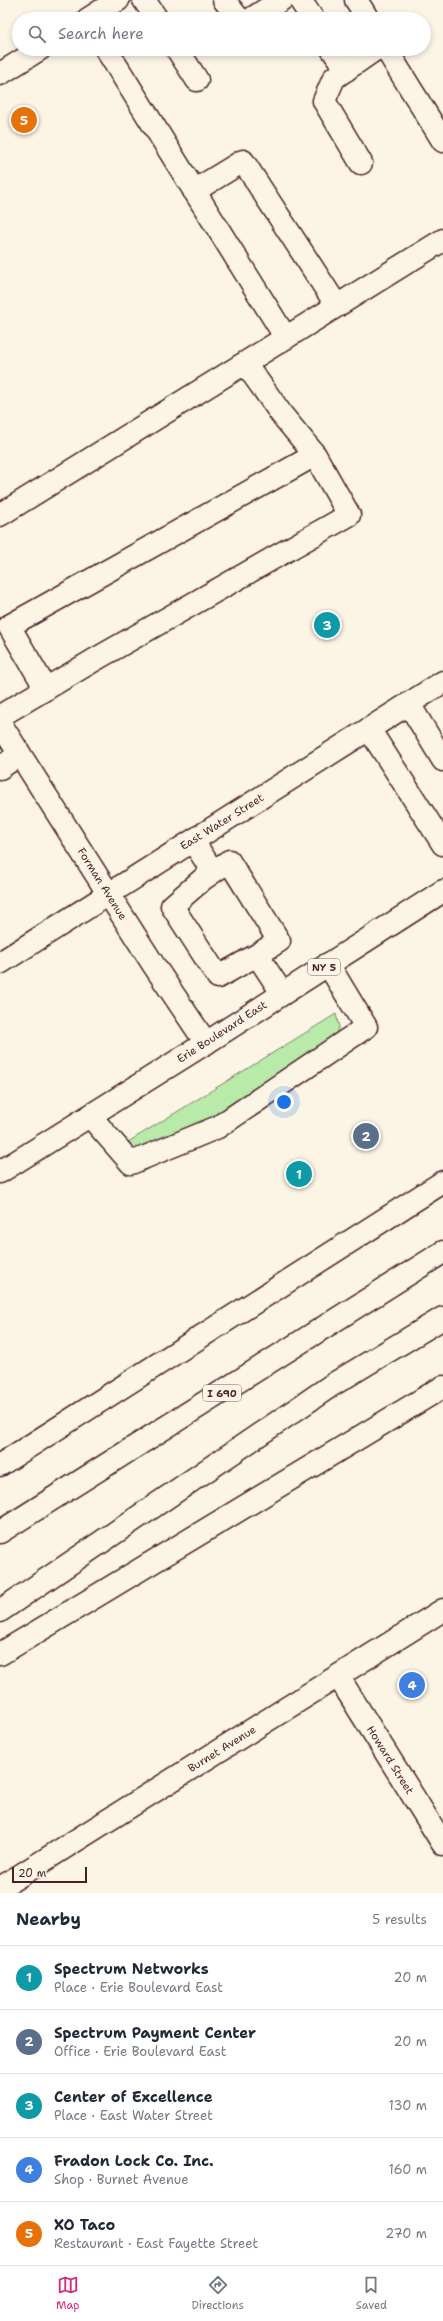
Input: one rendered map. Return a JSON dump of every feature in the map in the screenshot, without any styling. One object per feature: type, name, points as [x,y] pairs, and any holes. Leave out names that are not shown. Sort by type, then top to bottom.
[{"type":"main road","points":[[99,12],[118,0]]},
{"type":"main road","points":[[144,0],[152,12]]},
{"type":"main road","points":[[224,0],[233,12]]},
{"type":"main road","points":[[262,12],[281,0]]},
{"type":"main road","points":[[300,0],[308,12]]},
{"type":"main road","points":[[356,0],[364,12]]},
{"type":"main road","points":[[0,74],[29,56]]},
{"type":"main road","points":[[110,56],[286,338]]},
{"type":"main road","points":[[182,56],[197,80]]},
{"type":"main road","points":[[337,56],[346,70]]},
{"type":"main road","points":[[361,163],[324,101],[334,78],[366,56]]},
{"type":"main road","points":[[390,56],[443,141]]},
{"type":"main road","points":[[194,191],[244,161],[337,306]]},
{"type":"main road","points":[[0,515],[443,240]]},
{"type":"main road","points":[[0,716],[350,515],[315,455],[282,416],[245,363]]},
{"type":"main road","points":[[46,689],[9,626],[315,455]]},
{"type":"main road","name":"East Water Street","points":[[0,962],[443,682]]},
{"type":"main road","points":[[409,704],[443,760]]},
{"type":"main road","name":"Forman Avenue","points":[[0,723],[206,1043]]},
{"type":"main road","points":[[369,729],[443,844]]},
{"type":"main road","points":[[0,768],[20,754]]},
{"type":"main road","points":[[193,841],[213,872]]},
{"type":"main road","points":[[230,861],[279,941],[257,955],[218,978],[172,906],[213,872],[230,861]]},
{"type":"main road","name":"Erie Boulevard East","points":[[0,1172],[206,1043],[443,891]]},
{"type":"main road","points":[[257,955],[282,994]]},
{"type":"main road","points":[[90,1116],[131,1163],[218,1128],[366,1027],[328,964]]},
{"type":"main road","points":[[0,1465],[443,1182]]},
{"type":"main road","name":"I 690","points":[[0,1532],[443,1252]]},
{"type":"main road","points":[[0,1611],[332,1385],[443,1318]]},
{"type":"main road","points":[[0,1654],[443,1386]]},
{"type":"main road","name":"Burnet Avenue","points":[[0,1888],[443,1610]]},
{"type":"main road","name":"Howard Street","points":[[338,1676],[443,1844]]},
{"type":"green space","points":[[336,1014],[339,1027],[336,1033],[290,1068],[219,1115],[137,1151],[131,1148],[128,1142]]},
{"type":"place","name":"XO Taco","points":[[24,120]]},
{"type":"place","name":"Center of Excellence","points":[[327,625]]},
{"type":"place","name":"Spectrum Payment Center","points":[[366,1136]]},
{"type":"place","name":"Spectrum Networks","points":[[299,1174]]},
{"type":"place","name":"Fradon Lock Co. Inc.","points":[[412,1685]]}]
